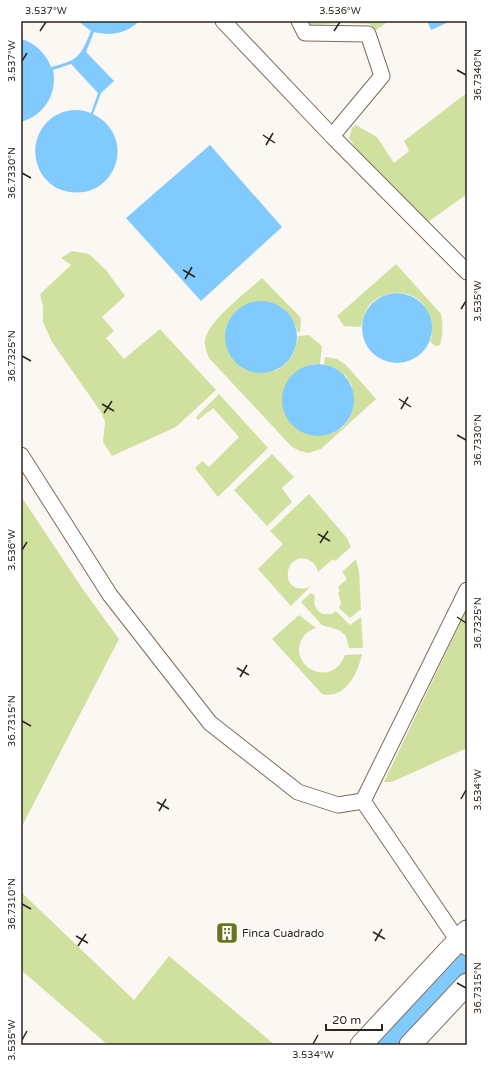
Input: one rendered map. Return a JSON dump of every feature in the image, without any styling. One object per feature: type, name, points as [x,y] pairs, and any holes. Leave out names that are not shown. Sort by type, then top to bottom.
[{"type":"street","points":[[223,21],[332,136],[467,272]]},
{"type":"street","points":[[299,21],[305,33],[368,34],[382,76],[332,136]]},
{"type":"street","points":[[21,455],[110,595],[210,723],[298,792],[338,805],[363,801]]},
{"type":"street","points":[[363,801],[467,590]]},
{"type":"street","points":[[362,1045],[464,941],[363,801]]},
{"type":"street","points":[[410,1045],[467,984]]},
{"type":"green space","points":[[307,21],[389,21],[376,30],[369,24],[345,23],[309,25]]},
{"type":"green space","points":[[464,95],[467,95],[467,194],[428,222],[358,151],[349,138],[352,128],[356,125],[377,137],[394,163],[409,151],[404,141]]},
{"type":"green space","points":[[72,251],[89,254],[106,270],[125,296],[102,317],[114,331],[106,338],[124,359],[160,329],[216,390],[176,427],[112,456],[103,442],[105,422],[101,412],[52,342],[43,322],[43,306],[40,294],[71,265],[61,258]]},
{"type":"green space","points":[[396,264],[441,314],[442,337],[440,345],[435,346],[430,341],[432,336],[423,304],[418,299],[404,293],[389,294],[375,299],[370,304],[364,315],[361,327],[344,326],[337,316]]},
{"type":"green space","points":[[262,278],[301,318],[300,332],[297,332],[296,325],[273,372],[288,362],[291,358],[298,336],[309,335],[322,346],[320,364],[312,364],[290,422],[299,430],[309,435],[332,433],[342,428],[349,419],[352,386],[346,376],[336,369],[324,364],[325,357],[337,359],[346,365],[376,399],[321,449],[309,453],[292,447],[209,358],[206,350],[205,340],[213,324],[229,307]]},
{"type":"green space","points":[[219,394],[268,448],[218,497],[195,468],[202,461],[209,467],[239,437],[213,408],[198,420],[196,417]]},
{"type":"green space","points":[[272,454],[294,477],[282,488],[292,502],[267,526],[234,490]]},
{"type":"green space","points":[[309,494],[347,538],[351,547],[335,561],[333,559],[318,572],[314,564],[306,559],[298,559],[292,563],[289,568],[289,581],[293,586],[300,588],[310,587],[291,606],[258,569],[283,544],[270,531]]},
{"type":"green space","points":[[21,496],[82,588],[119,639],[21,828]]},
{"type":"green space","points":[[356,559],[359,571],[361,609],[350,618],[339,608],[341,603],[338,593],[340,591],[338,587],[347,579],[342,572]]},
{"type":"green space","points":[[311,593],[315,596],[314,602],[316,609],[323,614],[332,614],[336,611],[350,625],[361,617],[363,648],[349,648],[346,636],[339,630],[322,625],[301,602]]},
{"type":"green space","points":[[467,609],[467,748],[392,782],[384,782]]},
{"type":"green space","points":[[299,615],[316,628],[305,635],[299,649],[301,658],[306,665],[313,670],[322,672],[331,671],[339,665],[345,655],[362,654],[354,677],[344,689],[337,693],[330,695],[322,694],[272,639]]},
{"type":"green space","points":[[21,892],[134,1000],[169,956],[275,1045],[108,1045],[21,970]]},
{"type":"water","points":[[78,21],[139,21],[129,29],[118,33],[106,34],[94,32],[86,52],[114,81],[101,93],[93,114],[108,125],[116,139],[117,154],[114,168],[106,181],[93,189],[77,193],[59,189],[50,184],[43,176],[37,163],[35,150],[38,137],[44,126],[53,117],[64,112],[77,110],[91,113],[98,93],[71,64],[53,70],[53,87],[48,102],[36,115],[21,122],[21,39],[36,46],[51,67],[60,65],[73,59],[81,52],[91,31]]},
{"type":"water","points":[[427,21],[451,21],[431,30]]},
{"type":"water","points":[[210,145],[282,227],[201,301],[126,218]]},
{"type":"water","points":[[390,293],[404,293],[417,299],[426,308],[430,314],[432,328],[430,342],[422,353],[411,361],[404,363],[390,363],[383,361],[372,353],[364,342],[362,335],[362,321],[364,314],[372,303],[383,295]]},
{"type":"water","points":[[254,301],[268,301],[275,303],[287,311],[295,323],[297,337],[295,351],[287,363],[275,371],[268,373],[254,373],[247,371],[235,363],[227,351],[225,344],[225,330],[227,323],[235,311],[247,303]]},
{"type":"water","points":[[318,364],[338,370],[348,380],[354,400],[348,420],[338,430],[318,436],[298,430],[288,420],[282,400],[288,380],[298,370]]},
{"type":"water","points":[[467,940],[467,975],[400,1045],[369,1045]]},
{"type":"place","name":"Finca Cuadrado","points":[[227,933]]}]
